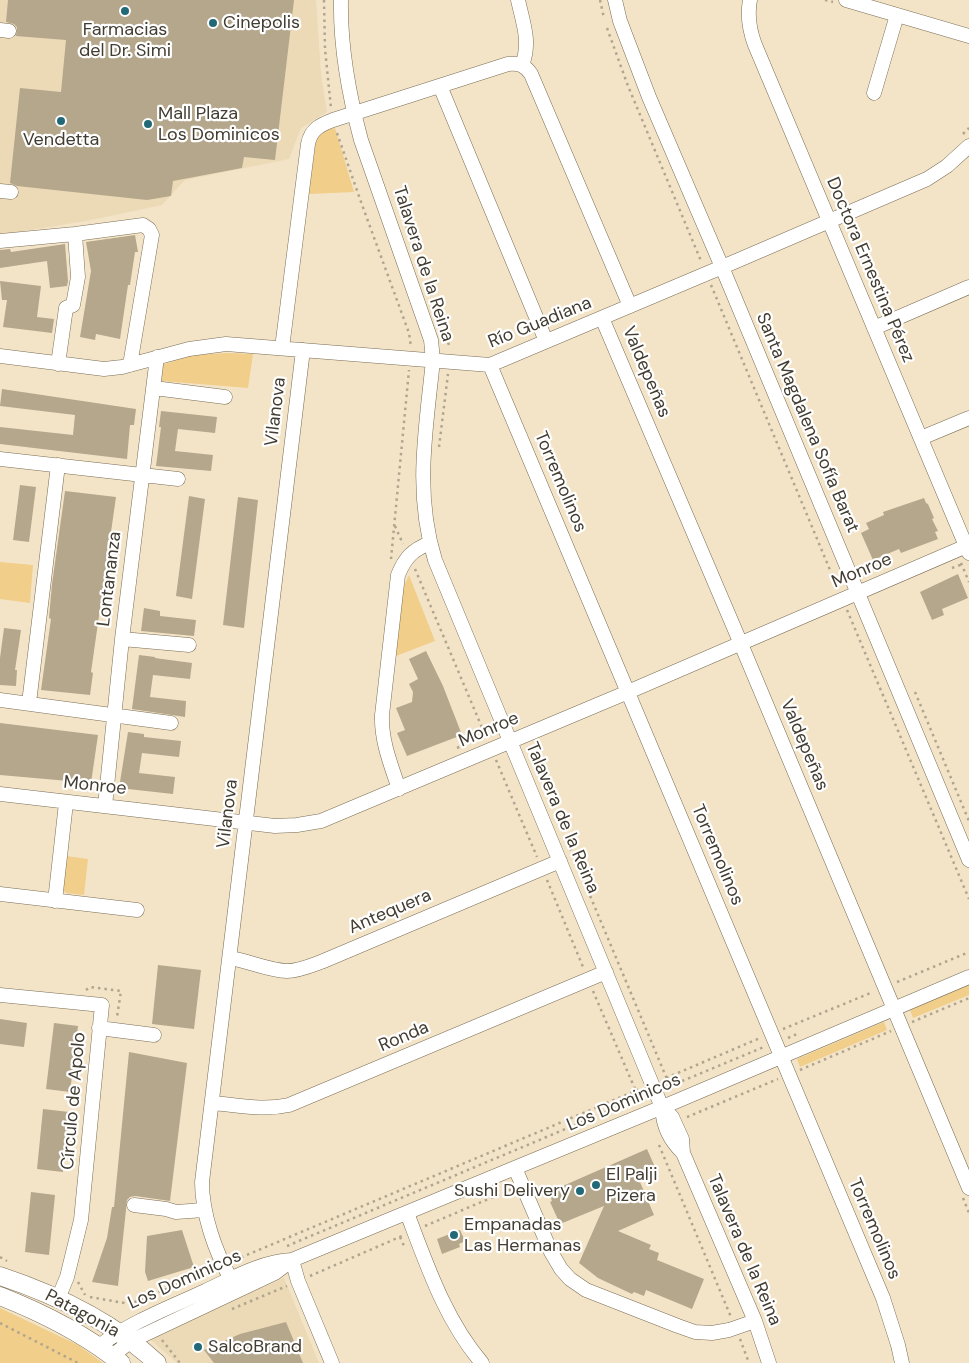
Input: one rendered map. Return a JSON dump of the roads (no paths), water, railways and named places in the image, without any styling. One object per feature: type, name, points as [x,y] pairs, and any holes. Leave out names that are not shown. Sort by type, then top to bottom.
[{"type":"main road","name":"Patagonia","points":[[0,1276],[58,1299],[125,1336],[157,1363]]},
{"type":"main road","name":"Patagonia","points":[[0,1296],[58,1322],[111,1355]]},
{"type":"street","name":"Talavera de la Reina","points":[[341,0],[344,54],[354,114],[361,140],[429,332],[433,355],[422,482],[424,510],[430,543],[440,576],[662,1107],[672,1117],[682,1139],[683,1153],[755,1321],[770,1363]]},
{"type":"street","points":[[518,0],[527,43],[522,65]]},
{"type":"street","name":"Santa Magdalena Sofía Barat","points":[[615,0],[620,21],[649,97],[969,860]]},
{"type":"street","name":"Doctora Ernestina Pérez","points":[[750,0],[748,9],[749,28],[754,45],[921,438],[966,552]]},
{"type":"street","points":[[846,0],[969,36]]},
{"type":"street","points":[[874,93],[896,15]]},
{"type":"street","points":[[282,348],[309,138],[315,129],[333,120],[508,64],[522,65],[531,74],[630,306]]},
{"type":"street","points":[[440,86],[546,341]]},
{"type":"street","name":"Río Guadiana","points":[[0,356],[104,369],[130,365],[189,349],[217,345],[411,353],[433,355],[450,362],[490,365],[706,274],[719,261],[829,220],[927,179],[946,166],[964,142]]},
{"type":"street","points":[[0,241],[143,225],[148,229],[152,235],[130,365]]},
{"type":"street","points":[[58,364],[66,308],[73,305],[78,277],[75,234]]},
{"type":"street","points":[[874,328],[969,287]]},
{"type":"street","name":"Valdepeñas","points":[[602,318],[969,1188]]},
{"type":"street","name":"Vilanova","points":[[231,1279],[224,1265],[203,1204],[202,1182],[303,350]]},
{"type":"street","name":"Lontananza","points":[[105,806],[122,638],[157,357]]},
{"type":"street","name":"Torremolinos","points":[[490,365],[883,1298],[902,1363]]},
{"type":"street","points":[[154,388],[225,397]]},
{"type":"street","points":[[921,438],[969,418]]},
{"type":"street","points":[[0,459],[178,479]]},
{"type":"street","points":[[29,704],[58,466]]},
{"type":"street","points":[[399,790],[385,748],[382,729],[398,575],[409,554],[430,543]]},
{"type":"street","name":"Monroe","points":[[0,794],[246,823],[297,825],[321,821],[399,790],[858,593],[966,552]]},
{"type":"street","points":[[122,638],[190,644]]},
{"type":"street","points":[[0,700],[171,724]]},
{"type":"street","points":[[55,901],[66,802]]},
{"type":"street","name":"Antequera","points":[[230,958],[271,969],[288,971],[302,968],[321,962],[560,861]]},
{"type":"street","points":[[0,894],[138,910]]},
{"type":"street","name":"Ronda","points":[[212,1103],[257,1109],[275,1108],[289,1104],[606,972]]},
{"type":"street","name":"Los Dominicos","points":[[111,1355],[125,1336],[231,1279],[270,1264],[292,1260],[407,1213],[969,977]]},
{"type":"street","name":"Círculo de Apolo","points":[[0,995],[102,1005],[81,1220],[67,1277],[58,1299]]},
{"type":"street","points":[[100,1028],[154,1035]]},
{"type":"street","points":[[515,1168],[551,1252],[561,1269],[570,1279],[586,1290],[695,1332],[712,1333],[755,1321]]},
{"type":"street","points":[[134,1205],[176,1212],[203,1204]]},
{"type":"street","points":[[407,1213],[445,1306],[470,1348],[482,1363]]},
{"type":"street","points":[[292,1260],[298,1281],[332,1363]]},
{"type":"street","name":"Los Dominicos","points":[[125,1336],[275,1273],[292,1260]]},
{"type":"place","name":"Farmacias del Dr. Simi","points":[[125,11]]},
{"type":"place","name":"Cinepolis","points":[[213,23]]},
{"type":"place","name":"Vendetta","points":[[61,121]]},
{"type":"place","name":"Mall Plaza Los Dominicos","points":[[148,124]]},
{"type":"place","name":"El Palji Pizera","points":[[596,1185]]},
{"type":"place","name":"Sushi Delivery","points":[[580,1191]]},
{"type":"place","name":"Empanadas Las Hermanas","points":[[454,1235]]},
{"type":"place","name":"SalcoBrand","points":[[198,1347]]}]
